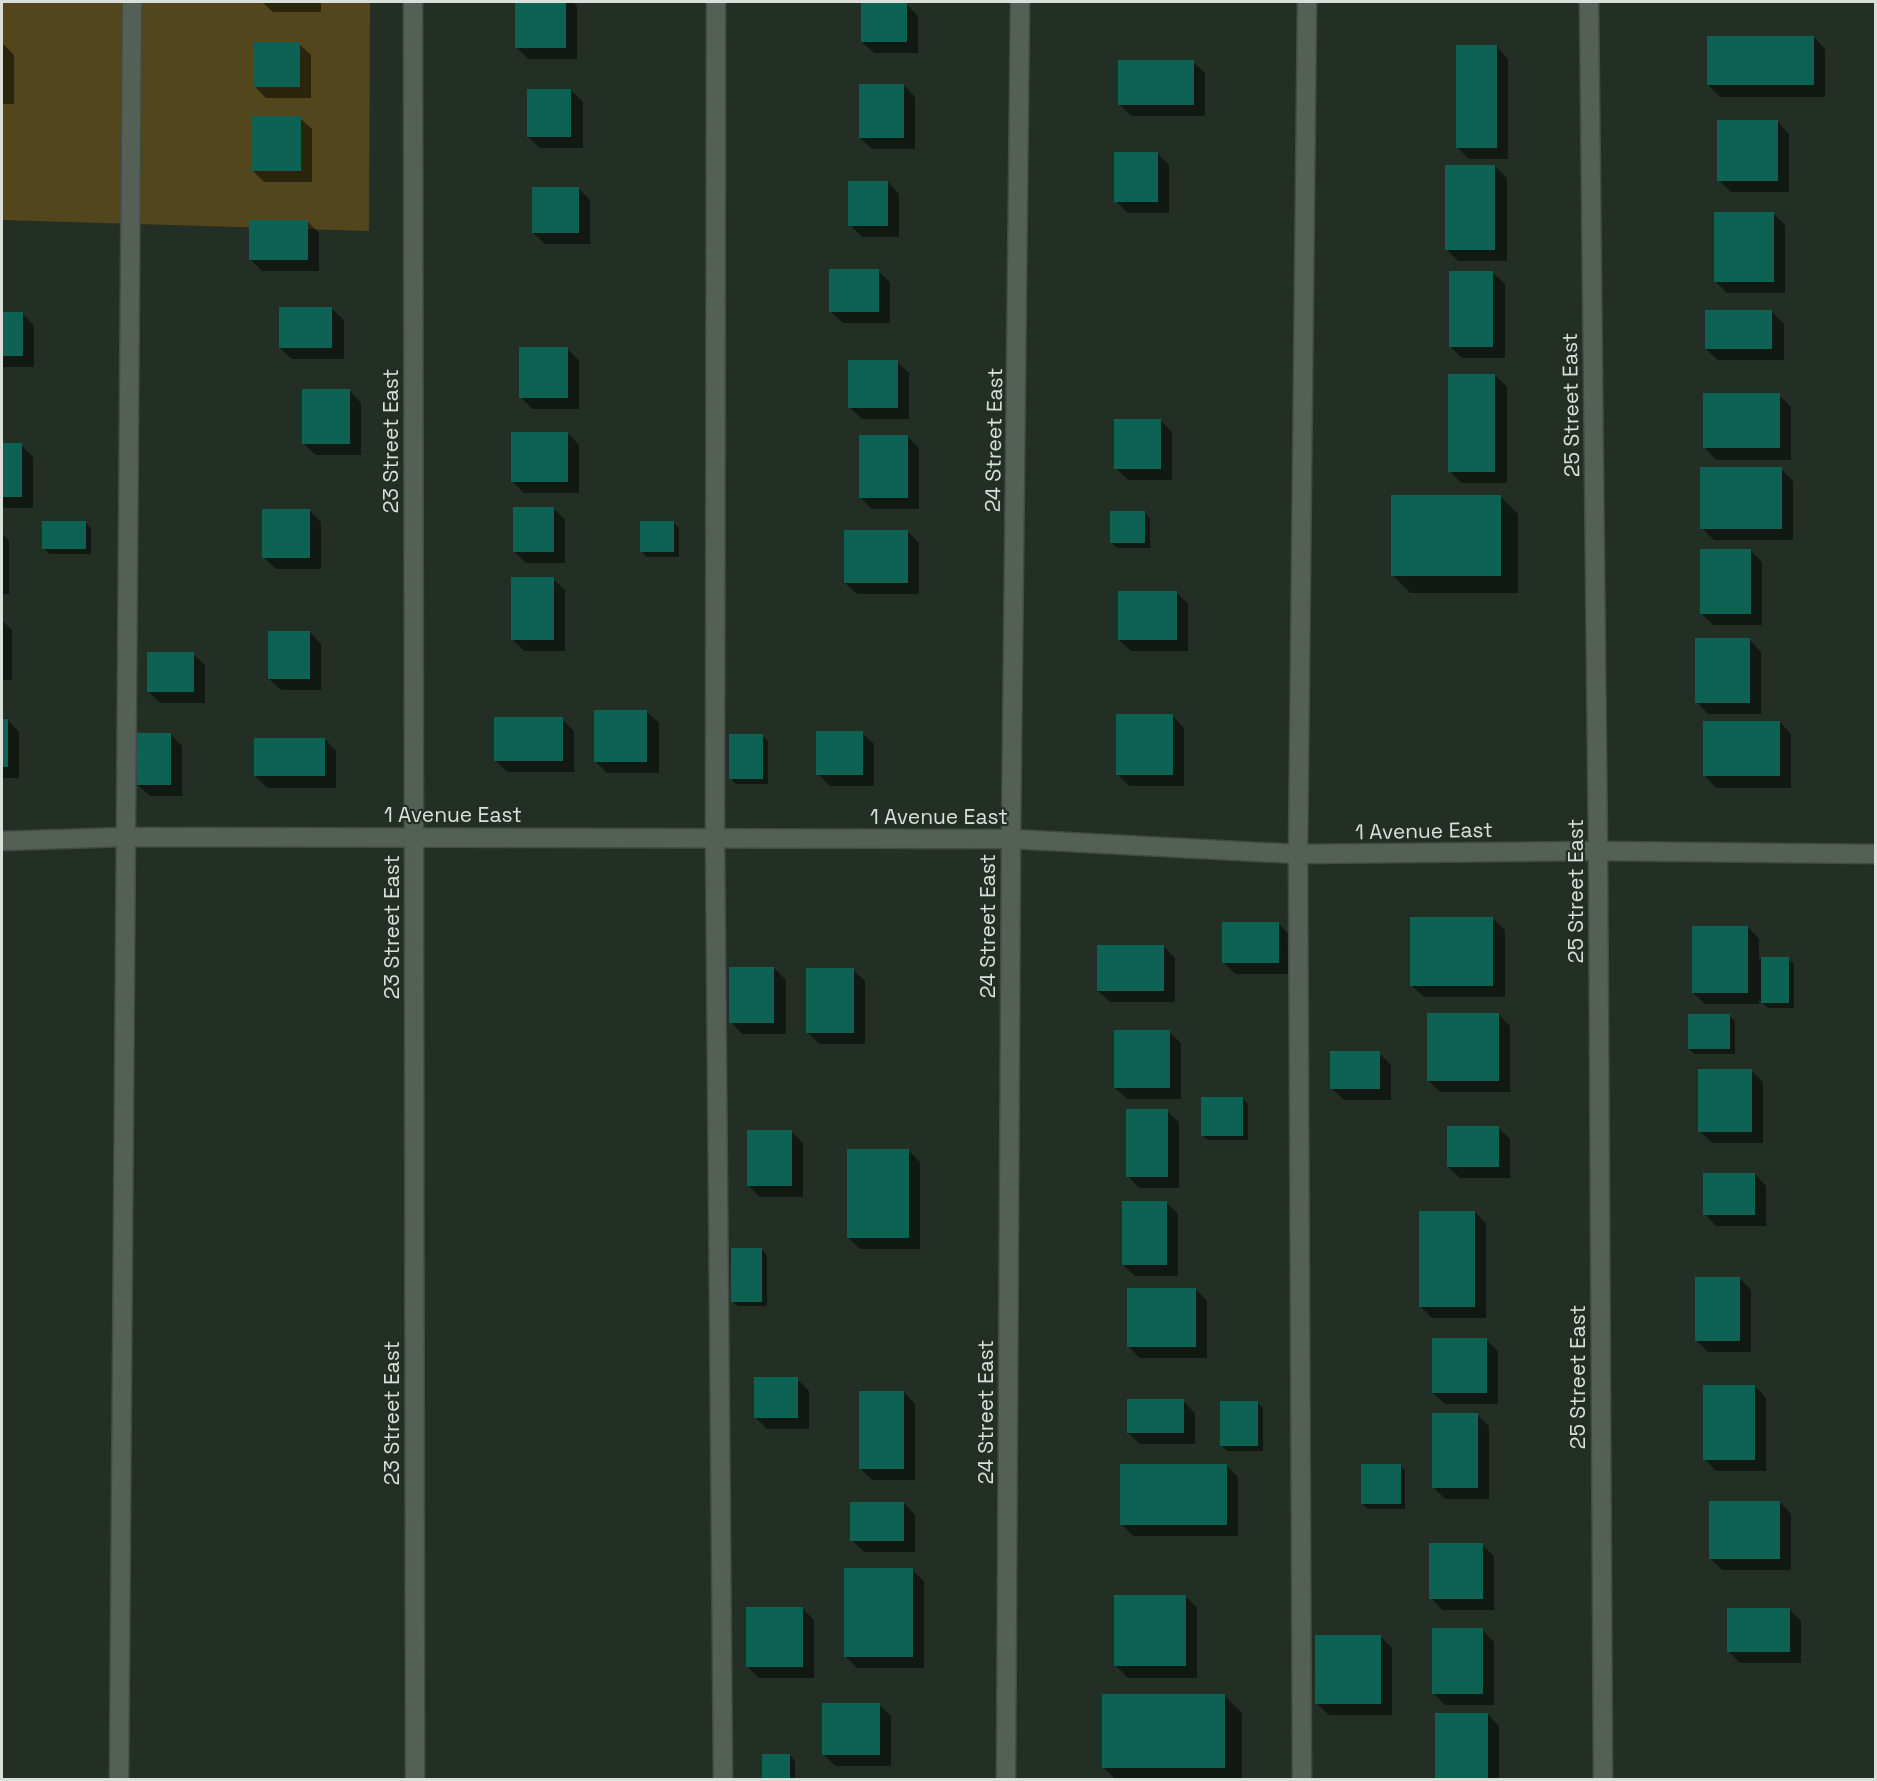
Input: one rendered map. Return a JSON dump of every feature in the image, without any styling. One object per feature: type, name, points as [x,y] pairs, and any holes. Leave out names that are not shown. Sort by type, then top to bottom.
[{"type":"street","points":[[119,1779],[132,2]]},
{"type":"street","name":"23 Street East","points":[[413,2],[415,1779]]},
{"type":"street","points":[[716,2],[715,839],[723,1779]]},
{"type":"street","name":"24 Street East","points":[[1006,1779],[1011,839],[1020,2]]},
{"type":"street","points":[[1302,1779],[1298,854],[1307,2]]},
{"type":"street","name":"25 Street East","points":[[1589,2],[1598,851],[1603,1779]]},
{"type":"street","name":"1 Avenue East","points":[[2,841],[126,837],[1011,839],[1298,854],[1598,851],[1875,854]]},
{"type":"shaded area","points":[[2,2],[370,2],[369,231],[2,220]]},
{"type":"building","points":[[515,2],[566,2],[566,48],[515,48]]},
{"type":"building","points":[[861,3],[907,3],[907,42],[861,42]]},
{"type":"building","points":[[1707,36],[1814,36],[1814,85],[1707,85]]},
{"type":"building","points":[[253,42],[300,42],[300,87],[253,87]]},
{"type":"building","points":[[1456,45],[1497,45],[1497,148],[1456,148]]},
{"type":"building","points":[[1118,60],[1194,60],[1194,105],[1118,105]]},
{"type":"building","points":[[859,84],[904,84],[904,138],[859,138]]},
{"type":"building","points":[[527,89],[571,89],[571,137],[527,137]]},
{"type":"building","points":[[251,116],[301,116],[301,171],[251,171]]},
{"type":"building","points":[[1717,120],[1778,120],[1778,181],[1717,181]]},
{"type":"building","points":[[1114,152],[1158,152],[1158,202],[1114,202]]},
{"type":"building","points":[[1445,165],[1495,165],[1495,250],[1445,250]]},
{"type":"building","points":[[848,181],[888,181],[888,226],[848,226]]},
{"type":"building","points":[[532,187],[579,187],[579,233],[532,233]]},
{"type":"building","points":[[1714,212],[1774,212],[1774,282],[1714,282]]},
{"type":"building","points":[[249,220],[308,220],[308,260],[249,260]]},
{"type":"building","points":[[829,269],[879,269],[879,312],[829,312]]},
{"type":"building","points":[[1449,271],[1493,271],[1493,347],[1449,347]]},
{"type":"building","points":[[279,307],[332,307],[332,348],[279,348]]},
{"type":"building","points":[[1705,310],[1772,310],[1772,349],[1705,349]]},
{"type":"building","points":[[2,312],[23,312],[23,356],[2,356]]},
{"type":"building","points":[[519,347],[568,347],[568,398],[519,398]]},
{"type":"building","points":[[848,360],[898,360],[898,408],[848,408]]},
{"type":"building","points":[[1448,374],[1495,374],[1495,472],[1448,472]]},
{"type":"building","points":[[302,389],[350,389],[350,444],[302,444]]},
{"type":"building","points":[[1703,393],[1780,393],[1780,448],[1703,448]]},
{"type":"building","points":[[1114,419],[1161,419],[1161,469],[1114,469]]},
{"type":"building","points":[[511,432],[568,432],[568,482],[511,482]]},
{"type":"building","points":[[859,435],[908,435],[908,498],[859,498]]},
{"type":"building","points":[[2,443],[22,443],[22,497],[2,497]]},
{"type":"building","points":[[1700,467],[1782,467],[1782,529],[1700,529]]},
{"type":"building","points":[[1391,495],[1501,495],[1501,576],[1391,576]]},
{"type":"building","points":[[513,507],[554,507],[554,552],[513,552]]},
{"type":"building","points":[[262,509],[310,509],[310,558],[262,558]]},
{"type":"building","points":[[1110,511],[1145,511],[1145,543],[1110,543]]},
{"type":"building","points":[[42,521],[86,521],[86,549],[42,549]]},
{"type":"building","points":[[640,521],[674,521],[674,552],[640,552]]},
{"type":"building","points":[[844,530],[908,530],[908,583],[844,583]]},
{"type":"building","points":[[1700,549],[1751,549],[1751,614],[1700,614]]},
{"type":"building","points":[[511,577],[554,577],[554,640],[511,640]]},
{"type":"building","points":[[1118,591],[1177,591],[1177,640],[1118,640]]},
{"type":"building","points":[[268,631],[310,631],[310,679],[268,679]]},
{"type":"building","points":[[1695,638],[1750,638],[1750,703],[1695,703]]},
{"type":"building","points":[[147,652],[194,652],[194,692],[147,692]]},
{"type":"building","points":[[594,710],[647,710],[647,762],[594,762]]},
{"type":"building","points":[[1116,714],[1173,714],[1173,775],[1116,775]]},
{"type":"building","points":[[494,717],[563,717],[563,761],[494,761]]},
{"type":"building","points":[[2,719],[8,719],[8,767],[2,767]]},
{"type":"building","points":[[1703,721],[1780,721],[1780,776],[1703,776]]},
{"type":"building","points":[[816,731],[863,731],[863,775],[816,775]]},
{"type":"building","points":[[137,733],[171,733],[171,785],[137,785]]},
{"type":"building","points":[[729,734],[763,734],[763,779],[729,779]]},
{"type":"building","points":[[254,738],[325,738],[325,776],[254,776]]},
{"type":"building","points":[[1410,917],[1493,917],[1493,986],[1410,986]]},
{"type":"building","points":[[1222,922],[1279,922],[1279,963],[1222,963]]},
{"type":"building","points":[[1692,926],[1748,926],[1748,993],[1692,993]]},
{"type":"building","points":[[1097,945],[1164,945],[1164,991],[1097,991]]},
{"type":"building","points":[[1761,957],[1789,957],[1789,1003],[1761,1003]]},
{"type":"building","points":[[729,967],[774,967],[774,1023],[729,1023]]},
{"type":"building","points":[[806,968],[854,968],[854,1033],[806,1033]]},
{"type":"building","points":[[1427,1013],[1499,1013],[1499,1081],[1427,1081]]},
{"type":"building","points":[[1688,1014],[1730,1014],[1730,1049],[1688,1049]]},
{"type":"building","points":[[1114,1030],[1170,1030],[1170,1088],[1114,1088]]},
{"type":"building","points":[[1330,1051],[1380,1051],[1380,1089],[1330,1089]]},
{"type":"building","points":[[1698,1069],[1752,1069],[1752,1132],[1698,1132]]},
{"type":"building","points":[[1201,1097],[1243,1097],[1243,1136],[1201,1136]]},
{"type":"building","points":[[1126,1109],[1168,1109],[1168,1177],[1126,1177]]},
{"type":"building","points":[[1447,1126],[1499,1126],[1499,1167],[1447,1167]]},
{"type":"building","points":[[747,1130],[792,1130],[792,1186],[747,1186]]},
{"type":"building","points":[[847,1149],[909,1149],[909,1238],[847,1238]]},
{"type":"building","points":[[1703,1173],[1755,1173],[1755,1215],[1703,1215]]},
{"type":"building","points":[[1122,1201],[1167,1201],[1167,1265],[1122,1265]]},
{"type":"building","points":[[1419,1211],[1475,1211],[1475,1307],[1419,1307]]},
{"type":"building","points":[[731,1248],[762,1248],[762,1302],[731,1302]]},
{"type":"building","points":[[1695,1277],[1740,1277],[1740,1341],[1695,1341]]},
{"type":"building","points":[[1127,1288],[1196,1288],[1196,1347],[1127,1347]]},
{"type":"building","points":[[1432,1338],[1487,1338],[1487,1393],[1432,1393]]},
{"type":"building","points":[[754,1377],[798,1377],[798,1418],[754,1418]]},
{"type":"building","points":[[1703,1385],[1755,1385],[1755,1460],[1703,1460]]},
{"type":"building","points":[[859,1391],[904,1391],[904,1469],[859,1469]]},
{"type":"building","points":[[1127,1399],[1184,1399],[1184,1433],[1127,1433]]},
{"type":"building","points":[[1220,1401],[1258,1401],[1258,1446],[1220,1446]]},
{"type":"building","points":[[1432,1413],[1478,1413],[1478,1488],[1432,1488]]},
{"type":"building","points":[[1120,1464],[1227,1464],[1227,1525],[1120,1525]]},
{"type":"building","points":[[1361,1464],[1401,1464],[1401,1504],[1361,1504]]},
{"type":"building","points":[[1709,1501],[1780,1501],[1780,1559],[1709,1559]]},
{"type":"building","points":[[850,1502],[904,1502],[904,1541],[850,1541]]},
{"type":"building","points":[[1429,1543],[1483,1543],[1483,1599],[1429,1599]]},
{"type":"building","points":[[844,1568],[913,1568],[913,1657],[844,1657]]},
{"type":"building","points":[[1114,1595],[1186,1595],[1186,1666],[1114,1666]]},
{"type":"building","points":[[746,1607],[803,1607],[803,1667],[746,1667]]},
{"type":"building","points":[[1727,1608],[1790,1608],[1790,1652],[1727,1652]]},
{"type":"building","points":[[1432,1628],[1483,1628],[1483,1694],[1432,1694]]},
{"type":"building","points":[[1315,1635],[1381,1635],[1381,1704],[1315,1704]]},
{"type":"building","points":[[1102,1694],[1225,1694],[1225,1768],[1102,1768]]},
{"type":"building","points":[[822,1703],[880,1703],[880,1755],[822,1755]]},
{"type":"building","points":[[1435,1713],[1488,1713],[1488,1780],[1435,1780]]},
{"type":"building","points":[[762,1754],[790,1754],[790,1779],[762,1779]]}]
